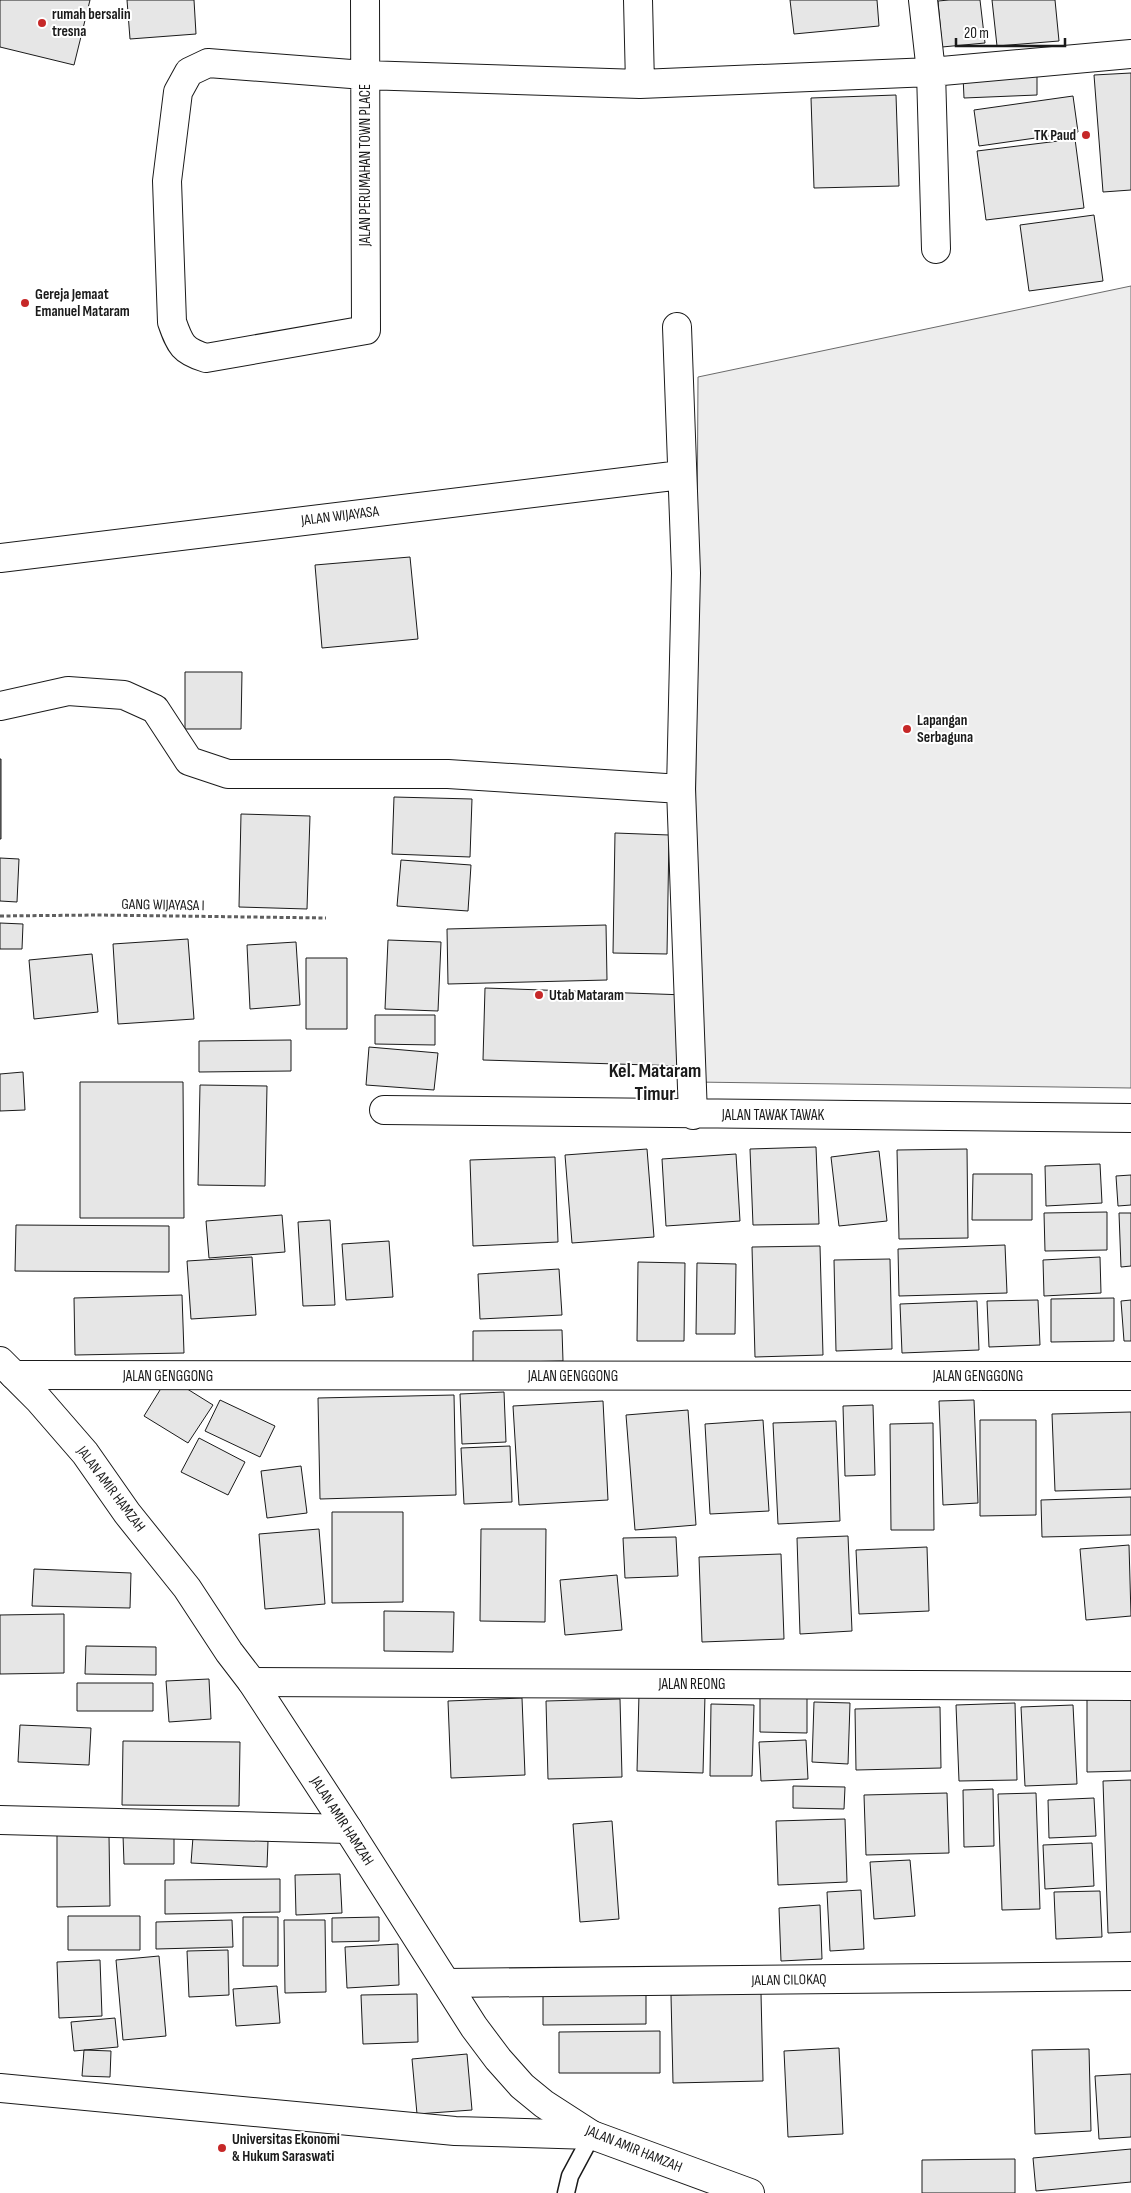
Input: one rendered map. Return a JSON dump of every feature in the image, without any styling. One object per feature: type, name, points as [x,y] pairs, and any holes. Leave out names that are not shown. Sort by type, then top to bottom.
[{"type":"street","name":"JALAN PERUMAHAN TOWN PLACE","points":[[364,75],[208,63],[189,72],[178,92],[167,181],[172,322],[179,341],[189,352],[206,358],[366,330],[365,0]]},
{"type":"street","points":[[638,0],[640,84]]},
{"type":"street","points":[[923,0],[931,72],[936,249]]},
{"type":"street","points":[[364,75],[640,84],[931,72],[1131,54]]},
{"type":"street","points":[[676,327],[686,573],[681,789],[692,1115]]},
{"type":"street","name":"JALAN WIJAYASA","points":[[0,558],[681,475]]},
{"type":"street","points":[[0,706],[68,691],[124,695],[155,709],[189,761],[228,774],[448,774],[681,789]]},
{"type":"street","name":"JALAN TAWAK TAWAK","points":[[384,1110],[692,1115],[1131,1118]]},
{"type":"street","name":"JALAN GENGGONG","points":[[7,1368],[1131,1376]]},
{"type":"street","name":"JALAN AMIR HAMZAH","points":[[7,1368],[85,1453],[127,1513],[187,1588],[229,1652],[252,1682],[474,2027],[498,2059],[522,2086],[544,2104],[592,2135],[750,2193]]},
{"type":"street","name":"JALAN REONG","points":[[252,1682],[1131,1686]]},
{"type":"street","points":[[0,1820],[348,1829]]},
{"type":"street","name":"JALAN CILOKAQ","points":[[447,1983],[1131,1976]]},
{"type":"street","points":[[0,2088],[455,2132],[592,2135]]},
{"type":"lane","points":[[566,2193],[570,2176],[592,2135]]},
{"type":"path","name":"GANG WIJAYASA I","points":[[0,916],[98,915],[326,918]]},
{"type":"shaded area","points":[[1131,286],[1131,1088],[694,1082],[698,377]]},
{"type":"building","name":"rumah bersalin tresna","points":[[0,0],[90,0],[74,65],[0,47]]},
{"type":"building","points":[[127,0],[194,0],[196,34],[130,39]]},
{"type":"building","points":[[790,0],[877,0],[879,26],[794,34]]},
{"type":"building","points":[[980,0],[985,43],[942,47],[938,1]]},
{"type":"building","points":[[992,0],[1055,0],[1059,41],[997,46]]},
{"type":"building","points":[[1037,73],[1037,95],[964,98],[963,76]]},
{"type":"building","points":[[1131,73],[1131,190],[1103,192],[1094,75]]},
{"type":"building","points":[[896,95],[899,186],[814,188],[811,98]]},
{"type":"building","points":[[1073,96],[1078,132],[979,146],[974,110]]},
{"type":"building","points":[[1075,139],[1084,208],[986,220],[977,151]]},
{"type":"building","points":[[1094,215],[1103,281],[1029,291],[1020,225]]},
{"type":"building","points":[[410,557],[418,639],[322,648],[315,565]]},
{"type":"building","points":[[185,672],[242,672],[241,729],[185,729]]},
{"type":"building","points":[[1,759],[1,839],[0,839]]},
{"type":"building","points":[[394,797],[472,799],[470,857],[392,854]]},
{"type":"building","points":[[241,814],[310,816],[307,909],[239,907]]},
{"type":"building","points":[[615,833],[669,835],[667,954],[613,953]]},
{"type":"building","points":[[0,858],[19,859],[17,902],[0,901]]},
{"type":"building","points":[[401,860],[471,865],[468,911],[397,906]]},
{"type":"building","points":[[0,923],[23,924],[22,949],[0,949]]},
{"type":"building","points":[[606,925],[607,980],[448,984],[447,929]]},
{"type":"building","points":[[188,939],[194,1019],[118,1024],[113,944]]},
{"type":"building","points":[[388,940],[441,942],[438,1011],[385,1009]]},
{"type":"building","points":[[296,942],[300,1005],[250,1009],[247,945]]},
{"type":"building","points":[[92,954],[98,1012],[34,1019],[29,960]]},
{"type":"building","points":[[306,958],[347,958],[347,1029],[306,1029]]},
{"type":"building","points":[[485,988],[686,995],[683,1066],[483,1060]]},
{"type":"building","points":[[375,1015],[435,1015],[435,1045],[375,1044]]},
{"type":"building","points":[[291,1040],[291,1071],[199,1072],[199,1041]]},
{"type":"building","points":[[369,1047],[438,1053],[434,1090],[366,1085]]},
{"type":"building","points":[[23,1072],[25,1110],[0,1111],[0,1074]]},
{"type":"building","points":[[80,1082],[183,1082],[184,1218],[80,1218]]},
{"type":"building","points":[[200,1085],[267,1086],[265,1186],[198,1185]]},
{"type":"building","points":[[816,1147],[819,1224],[753,1225],[750,1149]]},
{"type":"building","points":[[647,1149],[654,1237],[572,1243],[565,1155]]},
{"type":"building","points":[[967,1149],[968,1238],[899,1239],[897,1150]]},
{"type":"building","points":[[879,1151],[887,1221],[839,1226],[831,1157]]},
{"type":"building","points":[[736,1154],[740,1221],[666,1226],[662,1159]]},
{"type":"building","points":[[555,1157],[558,1242],[473,1246],[470,1160]]},
{"type":"building","points":[[1100,1164],[1102,1203],[1046,1206],[1045,1166]]},
{"type":"building","points":[[973,1174],[1032,1174],[1032,1220],[972,1220]]},
{"type":"building","points":[[1131,1175],[1131,1205],[1118,1206],[1116,1176]]},
{"type":"building","points":[[1107,1212],[1107,1250],[1045,1251],[1044,1213]]},
{"type":"building","points":[[1119,1213],[1131,1213],[1131,1266],[1121,1267]]},
{"type":"building","points":[[282,1215],[285,1252],[209,1258],[206,1221]]},
{"type":"building","points":[[330,1220],[335,1305],[303,1306],[298,1222]]},
{"type":"building","points":[[16,1225],[169,1226],[169,1272],[15,1271]]},
{"type":"building","points":[[389,1241],[393,1297],[346,1300],[342,1244]]},
{"type":"building","points":[[1005,1245],[1007,1293],[899,1296],[898,1249]]},
{"type":"building","points":[[820,1246],[823,1355],[755,1357],[752,1247]]},
{"type":"building","points":[[252,1257],[256,1315],[191,1319],[187,1261]]},
{"type":"building","points":[[1100,1257],[1101,1293],[1044,1296],[1043,1260]]},
{"type":"building","points":[[890,1259],[892,1349],[836,1351],[834,1260]]},
{"type":"building","points":[[638,1262],[685,1263],[684,1341],[637,1341]]},
{"type":"building","points":[[697,1263],[736,1264],[735,1334],[696,1334]]},
{"type":"building","points":[[559,1269],[562,1315],[480,1319],[478,1274]]},
{"type":"building","points":[[182,1295],[184,1353],[75,1355],[74,1298]]},
{"type":"building","points":[[1114,1298],[1114,1341],[1051,1342],[1051,1299]]},
{"type":"building","points":[[1038,1300],[1040,1345],[989,1347],[987,1301]]},
{"type":"building","points":[[1131,1300],[1131,1341],[1124,1341],[1121,1301]]},
{"type":"building","points":[[977,1301],[979,1350],[902,1353],[900,1304]]},
{"type":"building","points":[[562,1330],[563,1361],[473,1363],[473,1331]]},
{"type":"building","points":[[168,1377],[213,1405],[188,1443],[144,1416]]},
{"type":"building","points":[[504,1392],[506,1442],[462,1444],[460,1394]]},
{"type":"building","points":[[454,1395],[456,1495],[320,1499],[318,1398]]},
{"type":"building","points":[[220,1400],[275,1426],[260,1457],[205,1431]]},
{"type":"building","points":[[974,1400],[978,1503],[943,1505],[939,1401]]},
{"type":"building","points":[[603,1401],[608,1500],[519,1505],[513,1406]]},
{"type":"building","points":[[873,1405],[875,1475],[845,1476],[843,1406]]},
{"type":"building","points":[[688,1410],[696,1525],[635,1530],[626,1415]]},
{"type":"building","points":[[1131,1412],[1131,1489],[1055,1491],[1052,1414]]},
{"type":"building","points":[[763,1420],[769,1511],[710,1514],[705,1424]]},
{"type":"building","points":[[980,1420],[1036,1420],[1036,1515],[980,1516]]},
{"type":"building","points":[[836,1421],[840,1521],[778,1524],[773,1423]]},
{"type":"building","points":[[933,1423],[934,1530],[891,1530],[890,1424]]},
{"type":"building","points":[[199,1438],[245,1462],[228,1495],[181,1472]]},
{"type":"building","points":[[510,1446],[512,1502],[464,1504],[461,1448]]},
{"type":"building","points":[[301,1466],[307,1513],[267,1518],[261,1471]]},
{"type":"building","points":[[1131,1497],[1131,1535],[1042,1537],[1041,1500]]},
{"type":"building","points":[[332,1512],[403,1512],[403,1602],[332,1603]]},
{"type":"building","points":[[319,1529],[325,1604],[265,1609],[259,1534]]},
{"type":"building","points":[[481,1529],[546,1529],[545,1622],[480,1621]]},
{"type":"building","points":[[848,1536],[852,1631],[800,1634],[797,1538]]},
{"type":"building","points":[[676,1537],[678,1576],[625,1578],[623,1538]]},
{"type":"building","points":[[1129,1545],[1131,1616],[1086,1620],[1080,1549]]},
{"type":"building","points":[[927,1547],[929,1611],[859,1614],[856,1550]]},
{"type":"building","points":[[781,1554],[784,1639],[702,1642],[699,1557]]},
{"type":"building","points":[[34,1569],[131,1573],[130,1608],[32,1606]]},
{"type":"building","points":[[617,1575],[622,1630],[565,1635],[560,1580]]},
{"type":"building","points":[[384,1611],[454,1612],[453,1652],[384,1651]]},
{"type":"building","points":[[64,1614],[64,1673],[0,1674],[0,1615]]},
{"type":"building","points":[[86,1646],[156,1647],[156,1675],[85,1674]]},
{"type":"building","points":[[209,1679],[211,1719],[169,1722],[166,1681]]},
{"type":"building","points":[[77,1683],[153,1683],[153,1711],[77,1711]]},
{"type":"building","points":[[760,1692],[807,1692],[807,1733],[760,1732]]},
{"type":"building","points":[[639,1694],[705,1695],[703,1773],[637,1771]]},
{"type":"building","points":[[1087,1695],[1131,1695],[1131,1771],[1087,1772]]},
{"type":"building","points":[[522,1698],[525,1775],[451,1778],[448,1701]]},
{"type":"building","points":[[620,1699],[622,1777],[548,1779],[546,1701]]},
{"type":"building","points":[[814,1702],[850,1703],[848,1764],[812,1762]]},
{"type":"building","points":[[1015,1703],[1017,1780],[959,1781],[956,1705]]},
{"type":"building","points":[[711,1704],[754,1705],[752,1776],[710,1776]]},
{"type":"building","points":[[1073,1705],[1077,1784],[1025,1786],[1021,1707]]},
{"type":"building","points":[[940,1707],[941,1768],[856,1770],[855,1709]]},
{"type":"building","points":[[20,1725],[91,1728],[89,1765],[18,1762]]},
{"type":"building","points":[[806,1740],[808,1779],[761,1781],[759,1742]]},
{"type":"building","points":[[123,1741],[240,1742],[239,1806],[122,1805]]},
{"type":"building","points":[[1131,1780],[1131,1932],[1108,1933],[1103,1781]]},
{"type":"building","points":[[793,1786],[845,1787],[844,1809],[793,1808]]},
{"type":"building","points":[[993,1789],[994,1846],[964,1847],[963,1790]]},
{"type":"building","points":[[947,1793],[949,1853],[866,1855],[864,1795]]},
{"type":"building","points":[[1036,1793],[1040,1909],[1002,1910],[998,1794]]},
{"type":"building","points":[[1094,1798],[1096,1836],[1049,1838],[1048,1800]]},
{"type":"building","points":[[845,1819],[847,1882],[778,1885],[776,1821]]},
{"type":"building","points":[[612,1821],[619,1919],[580,1922],[573,1824]]},
{"type":"building","points":[[57,1835],[109,1835],[110,1906],[57,1907]]},
{"type":"building","points":[[123,1835],[174,1835],[174,1864],[124,1864]]},
{"type":"building","points":[[193,1837],[268,1841],[267,1867],[191,1863]]},
{"type":"building","points":[[1092,1843],[1094,1886],[1045,1889],[1043,1845]]},
{"type":"building","points":[[910,1860],[915,1916],[874,1919],[870,1862]]},
{"type":"building","points":[[340,1874],[342,1913],[296,1915],[295,1875]]},
{"type":"building","points":[[280,1879],[280,1912],[165,1914],[165,1880]]},
{"type":"building","points":[[861,1890],[864,1949],[830,1951],[827,1892]]},
{"type":"building","points":[[1100,1891],[1102,1937],[1056,1939],[1054,1892]]},
{"type":"building","points":[[820,1905],[822,1959],[781,1961],[779,1908]]},
{"type":"building","points":[[68,1916],[140,1916],[140,1950],[68,1950]]},
{"type":"building","points":[[243,1917],[278,1917],[278,1966],[243,1966]]},
{"type":"building","points":[[379,1917],[379,1941],[332,1942],[332,1918]]},
{"type":"building","points":[[232,1920],[233,1947],[156,1949],[156,1922]]},
{"type":"building","points":[[284,1920],[325,1920],[326,1992],[285,1993]]},
{"type":"building","points":[[398,1944],[399,1985],[347,1988],[345,1947]]},
{"type":"building","points":[[228,1950],[229,1995],[189,1997],[187,1951]]},
{"type":"building","points":[[159,1956],[166,2036],[123,2040],[116,1960]]},
{"type":"building","points":[[100,1960],[102,2016],[59,2018],[57,1962]]},
{"type":"building","points":[[277,1986],[280,2023],[236,2026],[233,1989]]},
{"type":"building","points":[[543,1987],[646,1987],[646,2024],[543,2025]]},
{"type":"building","points":[[761,1993],[763,2081],[673,2083],[671,1995]]},
{"type":"building","points":[[417,1994],[418,2042],[363,2044],[361,1995]]},
{"type":"building","points":[[115,2018],[118,2047],[74,2051],[71,2022]]},
{"type":"building","points":[[660,2031],[660,2073],[559,2073],[559,2032]]},
{"type":"building","points":[[839,2048],[843,2134],[788,2137],[784,2051]]},
{"type":"building","points":[[1089,2049],[1091,2131],[1035,2134],[1032,2050]]},
{"type":"building","points":[[84,2050],[111,2051],[110,2077],[82,2076]]},
{"type":"building","points":[[467,2054],[472,2110],[417,2114],[412,2059]]},
{"type":"building","points":[[1131,2074],[1131,2137],[1099,2139],[1095,2076]]},
{"type":"building","points":[[1131,2149],[1131,2182],[1036,2191],[1033,2158]]},
{"type":"building","points":[[1015,2159],[1015,2193],[922,2193],[922,2160]]},
{"type":"place","name":"rumah bersalin tresna","points":[[42,23]]},
{"type":"place","name":"TK Paud","points":[[1086,135]]},
{"type":"place","name":"Gereja Jemaat Emanuel Mataram","points":[[25,303]]},
{"type":"place","name":"Lapangan Serbaguna","points":[[907,729]]},
{"type":"place","name":"Utab Mataram","points":[[539,995]]},
{"type":"place","name":"Universitas Ekonomi & Hukum Saraswati","points":[[222,2148]]},
{"type":"district","name":"Kel. Mataram Timur","points":[[655,1082]]}]
